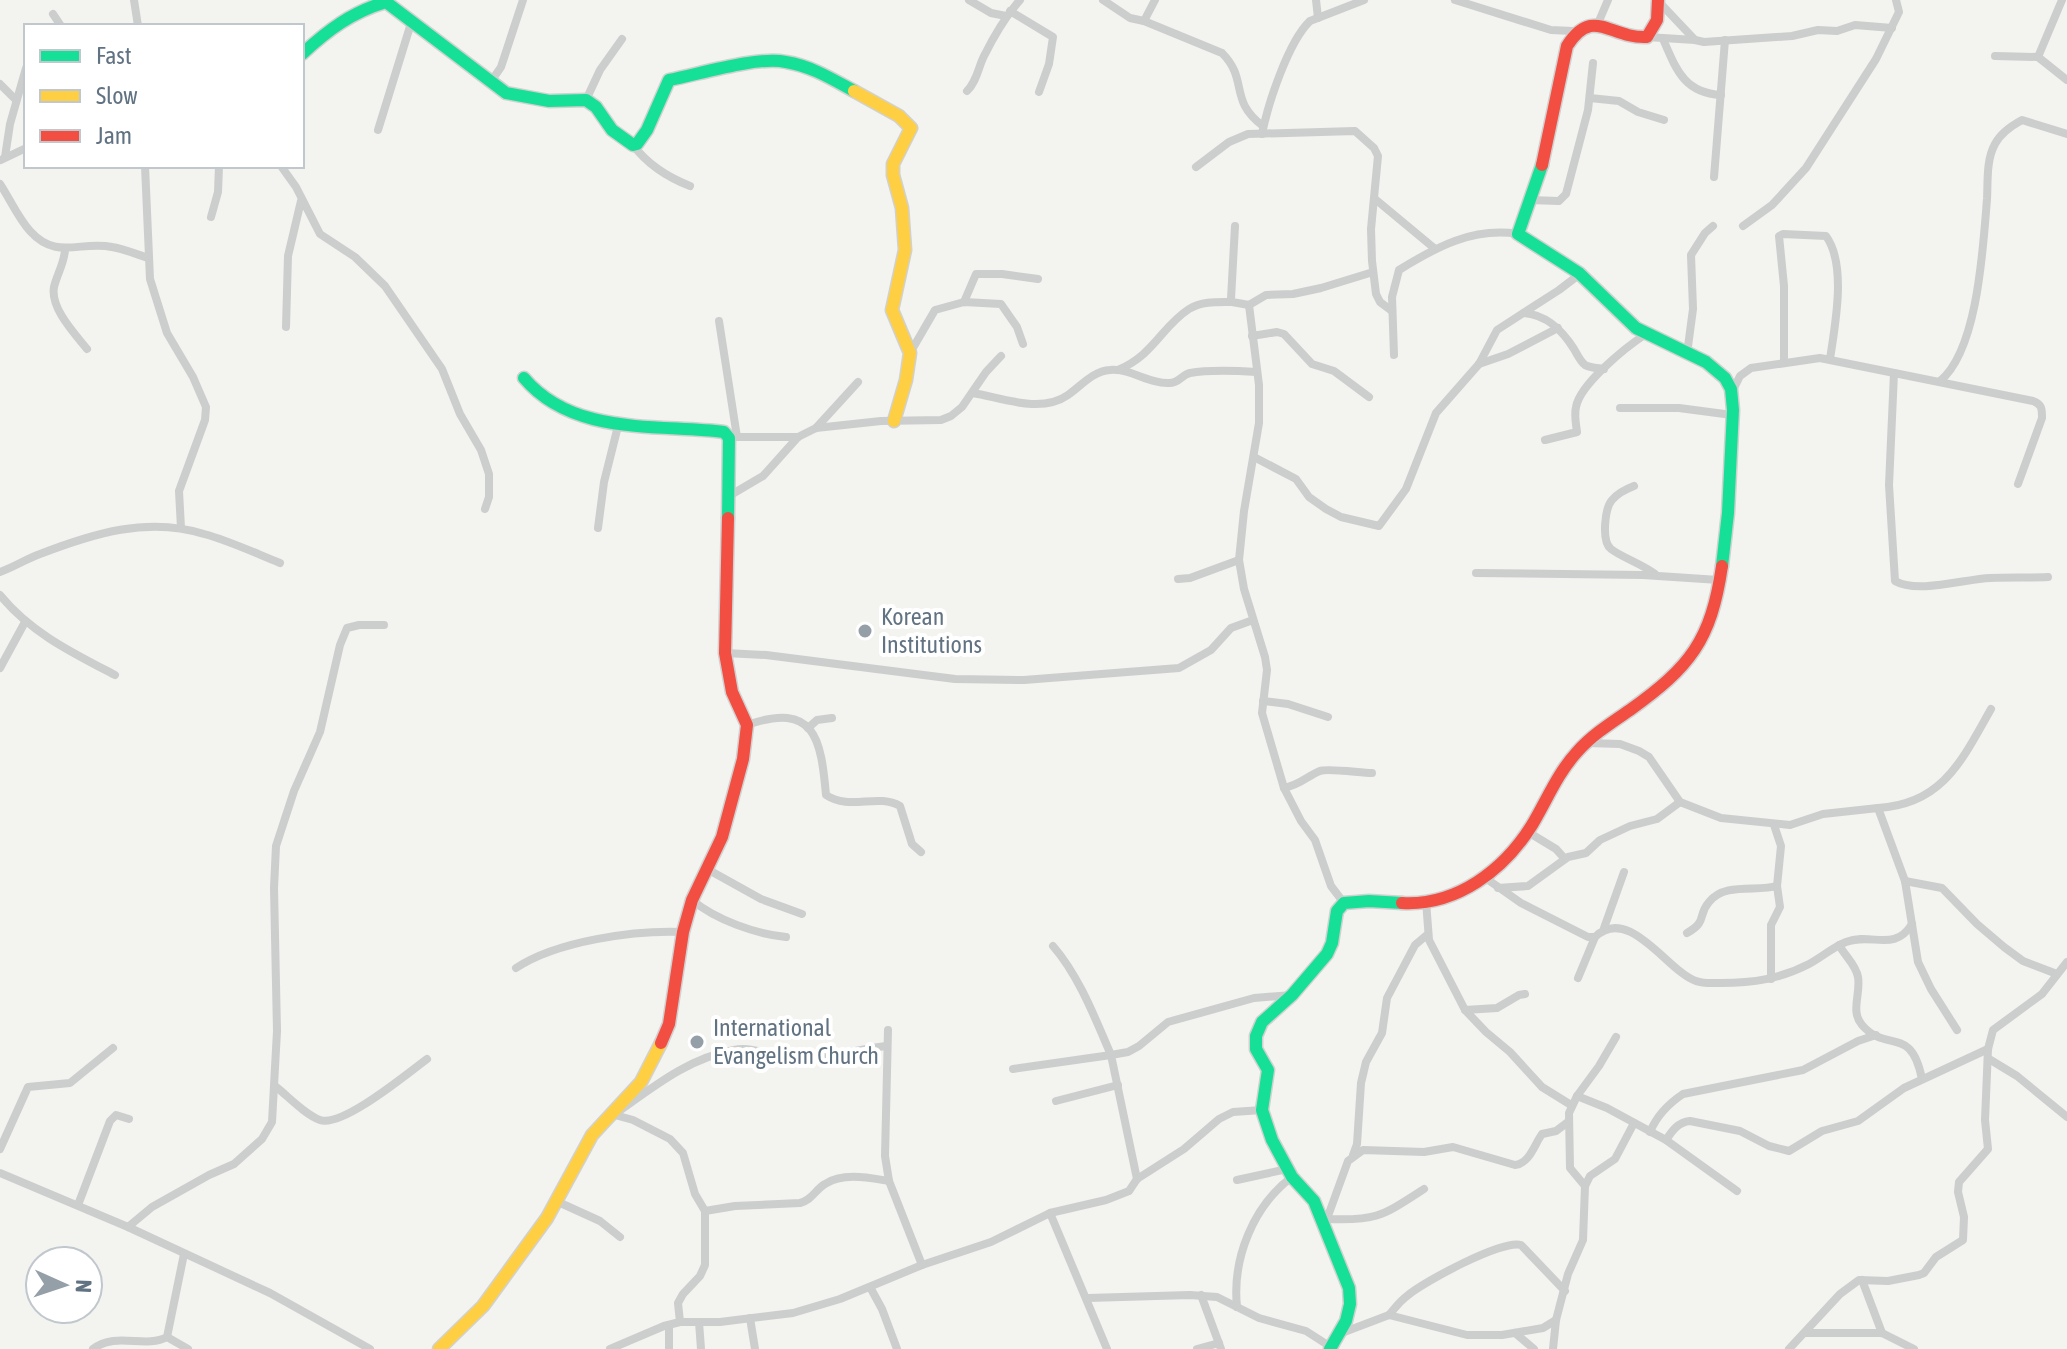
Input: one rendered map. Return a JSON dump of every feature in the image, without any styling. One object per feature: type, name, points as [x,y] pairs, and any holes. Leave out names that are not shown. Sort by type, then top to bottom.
[{"type":"street","points":[[134,0],[138,24]]},
{"type":"street","points":[[490,83],[501,67],[523,0]]},
{"type":"street","points":[[969,0],[991,13],[1008,14],[1053,37],[1049,64],[1039,92]]},
{"type":"street","points":[[967,91],[1008,14],[1020,0]]},
{"type":"street","points":[[1103,0],[1130,18],[1222,53],[1235,70],[1242,106],[1263,130]]},
{"type":"street","points":[[1144,21],[1155,0]]},
{"type":"street","points":[[1316,0],[1318,18]]},
{"type":"street","points":[[1263,130],[1295,40],[1303,28],[1318,18],[1364,0]]},
{"type":"street","points":[[1455,0],[1551,30],[1573,31]]},
{"type":"street","points":[[1599,21],[1608,0]]},
{"type":"street","points":[[1743,226],[1772,205],[1806,168],[1876,59],[1899,12],[1896,0]]},
{"type":"street","points":[[2038,57],[2062,0]]},
{"type":"street","points":[[304,52],[345,17],[386,1],[490,83],[517,97],[549,101],[586,100],[596,107],[612,130],[633,145],[650,164],[663,174],[690,186]]},
{"type":"street","points":[[1647,37],[1657,23],[1659,1]]},
{"type":"street","points":[[1659,1],[1695,40]]},
{"type":"street","points":[[53,14],[60,24]]},
{"type":"street","points":[[378,130],[412,20]]},
{"type":"street","points":[[1518,234],[1540,173],[1567,46],[1573,31],[1583,22],[1599,21],[1635,39],[1725,40],[1792,36],[1813,30],[1837,31],[1855,25],[1892,28]]},
{"type":"street","points":[[586,100],[600,70],[622,39]]},
{"type":"street","points":[[1663,39],[1672,59],[1691,85],[1704,94],[1721,95]]},
{"type":"street","points":[[1714,177],[1725,40]]},
{"type":"street","points":[[1995,56],[2038,57],[2067,80]]},
{"type":"street","points":[[633,145],[647,130],[669,80],[766,61],[783,61],[807,67],[899,116],[911,128],[893,164],[902,208],[905,250],[892,310],[910,353]]},
{"type":"street","points":[[1529,200],[1559,201],[1566,194],[1590,98],[1593,63]]},
{"type":"street","points":[[2,159],[24,74]]},
{"type":"street","points":[[0,84],[16,100]]},
{"type":"street","points":[[1590,98],[1624,102],[1638,112],[1664,120]]},
{"type":"street","points":[[1940,381],[1955,365],[1971,319],[1985,231],[1990,156],[1995,143],[2022,120],[2067,134]]},
{"type":"street","points":[[1196,167],[1238,137],[1263,130],[1355,131],[1374,148],[1378,156],[1371,229],[1373,272],[1376,294],[1380,302],[1392,311]]},
{"type":"street","points":[[2,159],[24,149]]},
{"type":"street","points":[[145,168],[150,279],[167,333],[193,377],[206,407],[205,420],[187,462],[179,491],[181,528]]},
{"type":"street","points":[[211,217],[218,192],[219,168]]},
{"type":"street","points":[[282,168],[320,234],[355,257],[385,286],[442,369],[460,414],[481,450],[489,474],[489,497],[485,509]]},
{"type":"street","points":[[0,184],[30,231],[43,242],[65,250],[94,245],[112,247],[148,258]]},
{"type":"street","points":[[1375,199],[1434,248]]},
{"type":"street","points":[[286,327],[288,256],[302,201]]},
{"type":"street","points":[[1232,302],[1235,226]]},
{"type":"street","points":[[1687,354],[1693,309],[1691,255],[1713,226]]},
{"type":"street","points":[[1394,355],[1392,311],[1394,283],[1399,270],[1434,248],[1467,236],[1504,232],[1518,234],[1580,274],[1627,321],[1718,371],[1732,392]]},
{"type":"street","points":[[1784,362],[1784,286],[1779,236],[1783,234],[1826,236],[1834,252],[1836,297],[1830,359]]},
{"type":"street","points":[[65,250],[54,298],[87,349]]},
{"type":"street","points":[[1118,370],[1141,358],[1188,310],[1210,302],[1249,305],[1266,295],[1293,294],[1321,288],[1373,272]]},
{"type":"street","points":[[964,302],[976,274],[1038,279]]},
{"type":"street","points":[[1254,457],[1296,479],[1309,497],[1326,509],[1341,517],[1379,526],[1406,489],[1442,404],[1479,364],[1497,330],[1580,274]]},
{"type":"street","points":[[894,421],[910,353],[935,310],[964,302],[1001,304],[1017,327],[1023,344]]},
{"type":"street","points":[[1249,305],[1259,423],[1239,560],[1253,620],[1261,639],[1267,670],[1263,701],[1265,723],[1284,788],[1315,840],[1331,886],[1344,903]]},
{"type":"street","points":[[1523,313],[1541,316],[1558,328],[1583,363],[1588,367],[1604,369]]},
{"type":"street","points":[[439,1349],[494,1292],[547,1218],[581,1153],[641,1082],[662,1044],[672,1012],[683,932],[692,900],[717,851],[729,816],[743,759],[747,725],[732,692],[725,653],[733,438],[719,321]]},
{"type":"street","points":[[1479,364],[1508,354],[1558,328]]},
{"type":"street","points":[[1252,336],[1277,332],[1284,334],[1312,364],[1334,371],[1369,397]]},
{"type":"street","points":[[1545,440],[1577,432],[1576,405],[1604,369],[1646,334]]},
{"type":"street","points":[[816,428],[941,420],[962,407],[1001,356]]},
{"type":"street","points":[[1333,1344],[1346,1321],[1350,1304],[1349,1288],[1314,1201],[1290,1173],[1272,1140],[1262,1110],[1268,1070],[1256,1049],[1256,1036],[1262,1022],[1292,995],[1327,954],[1337,911],[1344,903],[1371,901],[1396,905],[1445,899],[1484,877],[1513,852],[1528,832],[1564,767],[1586,743],[1646,701],[1698,650],[1712,613],[1727,535],[1732,392],[1740,376],[1751,368],[1830,359],[2039,403],[2042,418],[2018,484]]},
{"type":"street","points":[[973,393],[1036,404],[1066,397],[1087,379],[1106,370],[1118,370],[1169,383],[1197,372],[1257,372]]},
{"type":"street","points":[[1894,373],[1889,485],[1895,581],[1900,585],[1921,586],[1989,578],[2048,577]]},
{"type":"street","points":[[524,378],[530,386],[570,411],[600,424],[703,429],[724,432],[733,438],[798,437]]},
{"type":"street","points":[[729,496],[763,476],[798,437],[816,428],[858,382]]},
{"type":"street","points":[[1620,408],[1679,408],[1732,415]]},
{"type":"street","points":[[598,528],[604,482],[618,426]]},
{"type":"street","points":[[1634,486],[1611,501],[1606,543],[1656,575]]},
{"type":"street","points":[[0,572],[78,541],[123,528],[181,528],[280,563]]},
{"type":"street","points":[[1178,579],[1190,578],[1239,560]]},
{"type":"street","points":[[1476,573],[1656,575],[1719,580]]},
{"type":"street","points":[[0,595],[25,622],[54,643],[115,675]]},
{"type":"street","points":[[725,653],[766,655],[929,677],[1024,680],[1179,668],[1211,650],[1231,628],[1253,620]]},
{"type":"street","points":[[0,668],[25,622]]},
{"type":"street","points":[[128,1227],[152,1207],[234,1164],[262,1139],[272,1122],[275,1086],[276,846],[294,791],[320,732],[340,645],[347,628],[384,625]]},
{"type":"street","points":[[1263,701],[1288,704],[1328,717]]},
{"type":"street","points":[[1586,743],[1620,744],[1649,757],[1680,802],[1721,818],[1790,825],[1823,814],[1899,806],[1933,791],[1964,756],[1991,709]]},
{"type":"street","points":[[747,725],[766,719],[792,718],[808,728],[822,752],[826,795],[843,803],[890,800],[900,806],[912,844],[921,852]]},
{"type":"street","points":[[808,728],[817,720],[832,718]]},
{"type":"street","points":[[1284,788],[1304,782],[1318,771],[1328,769],[1372,773]]},
{"type":"street","points":[[1498,888],[1528,886],[1565,859],[1586,853],[1607,836],[1657,819],[1680,802]]},
{"type":"street","points":[[1878,808],[1905,881],[1918,962],[1957,1030]]},
{"type":"street","points":[[1771,979],[1771,925],[1780,907],[1777,886],[1781,846],[1774,825]]},
{"type":"street","points":[[1528,832],[1556,849],[1565,859]]},
{"type":"street","points":[[707,869],[761,899],[802,914]]},
{"type":"street","points":[[1578,978],[1595,937],[1604,928],[1624,872]]},
{"type":"street","points":[[1484,877],[1498,888],[1582,934],[1595,937]]},
{"type":"street","points":[[1905,881],[1942,888],[2004,947],[2023,961],[2057,974]]},
{"type":"street","points":[[1687,933],[1697,927],[1707,905],[1720,895],[1745,888],[1777,886]]},
{"type":"street","points":[[692,900],[704,910],[752,932],[786,937]]},
{"type":"street","points":[[1426,901],[1428,934],[1465,1010],[1542,1087],[1571,1105]]},
{"type":"street","points":[[1604,928],[1613,927],[1636,935],[1698,982],[1752,983],[1809,964],[1839,945],[1862,939],[1897,940],[1906,934],[1913,923]]},
{"type":"street","points":[[516,968],[532,957],[549,951],[614,936],[635,932],[683,932]]},
{"type":"street","points":[[1325,1223],[1345,1167],[1353,1155],[1363,1074],[1382,1033],[1387,998],[1415,945],[1428,934]]},
{"type":"street","points":[[1839,945],[1853,964],[1859,979],[1855,1009],[1857,1018],[1876,1035],[1911,1049],[1917,1057],[1922,1079]]},
{"type":"street","points":[[1053,946],[1078,985],[1111,1055],[1137,1179]]},
{"type":"street","points":[[1789,1349],[1846,1288],[1862,1280],[1888,1281],[1924,1273],[1936,1257],[1963,1240],[1964,1217],[1958,1192],[1959,1182],[1988,1149],[1985,1120],[1988,1049],[1993,1030],[2032,1004],[2067,962]]},
{"type":"street","points":[[1465,1010],[1497,1008],[1525,994]]},
{"type":"street","points":[[1013,1069],[1128,1052],[1168,1022],[1239,1001],[1292,995]]},
{"type":"street","points":[[888,1030],[885,1156],[889,1181],[922,1265]]},
{"type":"street","points":[[1650,1132],[1662,1112],[1683,1094],[1803,1070],[1876,1035]]},
{"type":"street","points":[[1585,1186],[1570,1168],[1568,1122],[1571,1105],[1616,1037]]},
{"type":"street","points":[[612,1114],[672,1072],[723,1052],[737,1049],[801,1058],[886,1046]]},
{"type":"street","points":[[0,1149],[28,1087],[70,1083],[113,1048]]},
{"type":"street","points":[[1666,1140],[1683,1121],[1702,1122],[1740,1131],[1769,1146],[1789,1151],[1822,1131],[1858,1121],[1922,1079],[1988,1049]]},
{"type":"street","points":[[275,1086],[319,1120],[329,1121],[381,1093],[427,1059]]},
{"type":"street","points":[[1989,1059],[2017,1076],[2067,1117]]},
{"type":"street","points":[[1056,1101],[1118,1085]]},
{"type":"street","points":[[1577,1096],[1607,1108],[1666,1140],[1737,1191]]},
{"type":"street","points":[[610,1349],[680,1322],[750,1318],[807,1310],[870,1287],[922,1265],[991,1242],[1050,1213],[1106,1200],[1129,1191],[1137,1179],[1184,1149],[1219,1119],[1233,1112],[1262,1110]]},
{"type":"street","points":[[612,1114],[633,1120],[670,1139],[683,1153],[695,1194],[705,1211],[705,1265],[678,1303],[680,1322]]},
{"type":"street","points":[[78,1205],[110,1121],[116,1115],[129,1119]]},
{"type":"street","points":[[1353,1155],[1373,1149],[1424,1152],[1453,1147],[1515,1165],[1528,1158],[1542,1134],[1556,1131],[1568,1122]]},
{"type":"street","points":[[1553,1349],[1556,1320],[1568,1274],[1583,1240],[1585,1186],[1590,1176],[1615,1159],[1634,1123]]},
{"type":"street","points":[[0,1173],[128,1227],[270,1293],[370,1349]]},
{"type":"street","points":[[1237,1180],[1290,1173]]},
{"type":"street","points":[[1237,1307],[1237,1270],[1241,1249],[1290,1173]]},
{"type":"street","points":[[705,1211],[809,1201],[826,1183],[841,1178],[889,1181]]},
{"type":"street","points":[[1325,1223],[1377,1217],[1424,1189]]},
{"type":"street","points":[[556,1201],[600,1221],[620,1237]]},
{"type":"street","points":[[1050,1213],[1107,1349]]},
{"type":"street","points":[[1333,1344],[1389,1315],[1419,1288],[1470,1260],[1513,1243],[1521,1245],[1531,1259],[1565,1291]]},
{"type":"street","points":[[93,1349],[102,1342],[151,1343],[167,1337],[184,1254]]},
{"type":"street","points":[[1862,1280],[1882,1333]]},
{"type":"street","points":[[870,1287],[897,1349]]},
{"type":"street","points":[[1088,1298],[1201,1295],[1223,1298],[1259,1318],[1306,1331],[1333,1344]]},
{"type":"street","points":[[1197,1349],[1220,1346],[1201,1295]]},
{"type":"street","points":[[1389,1315],[1457,1334],[1488,1336],[1543,1328],[1556,1320]]},
{"type":"street","points":[[750,1318],[755,1349]]},
{"type":"street","points":[[699,1322],[701,1349]]},
{"type":"street","points":[[669,1325],[669,1349]]},
{"type":"street","points":[[1515,1333],[1534,1349]]},
{"type":"street","points":[[1805,1333],[1882,1333],[1914,1349]]},
{"type":"street","points":[[167,1337],[188,1349]]},
{"type":"traffic: fast","points":[[304,52],[341,23],[386,2],[506,93],[549,101],[586,100],[596,107],[612,130],[633,145],[647,130],[669,80],[744,63],[774,61],[813,70],[854,91]]},
{"type":"traffic: fast","points":[[1542,165],[1518,234],[1579,273],[1636,328],[1706,362],[1725,378],[1731,389],[1733,410],[1728,513],[1722,566]]},
{"type":"traffic: fast","points":[[524,378],[544,397],[566,410],[591,418],[644,427],[724,432],[729,438],[728,518]]},
{"type":"traffic: fast","points":[[1330,1349],[1346,1321],[1350,1304],[1349,1288],[1314,1201],[1292,1177],[1272,1140],[1262,1110],[1268,1070],[1256,1049],[1256,1036],[1262,1022],[1292,995],[1327,954],[1337,911],[1344,903],[1402,903]]},
{"type":"traffic: slow","points":[[854,91],[899,116],[911,128],[893,164],[902,208],[905,250],[892,310],[910,353],[894,421]]},
{"type":"traffic: slow","points":[[439,1349],[483,1306],[547,1218],[592,1135],[641,1082],[661,1043]]},
{"type":"traffic: jam","points":[[1542,165],[1567,46],[1576,34],[1594,26],[1647,37],[1657,20],[1658,0]]},
{"type":"traffic: jam","points":[[661,1043],[669,1024],[683,932],[692,900],[722,837],[743,759],[747,725],[732,692],[725,653],[728,518]]},
{"type":"traffic: jam","points":[[1402,903],[1422,902],[1460,892],[1508,857],[1532,825],[1558,778],[1577,752],[1595,735],[1651,695],[1683,665],[1704,633],[1722,566]]},
{"type":"place","name":"Korean Institutions","points":[[865,631]]},
{"type":"place","name":"International Evangelism Church","points":[[697,1042]]}]
